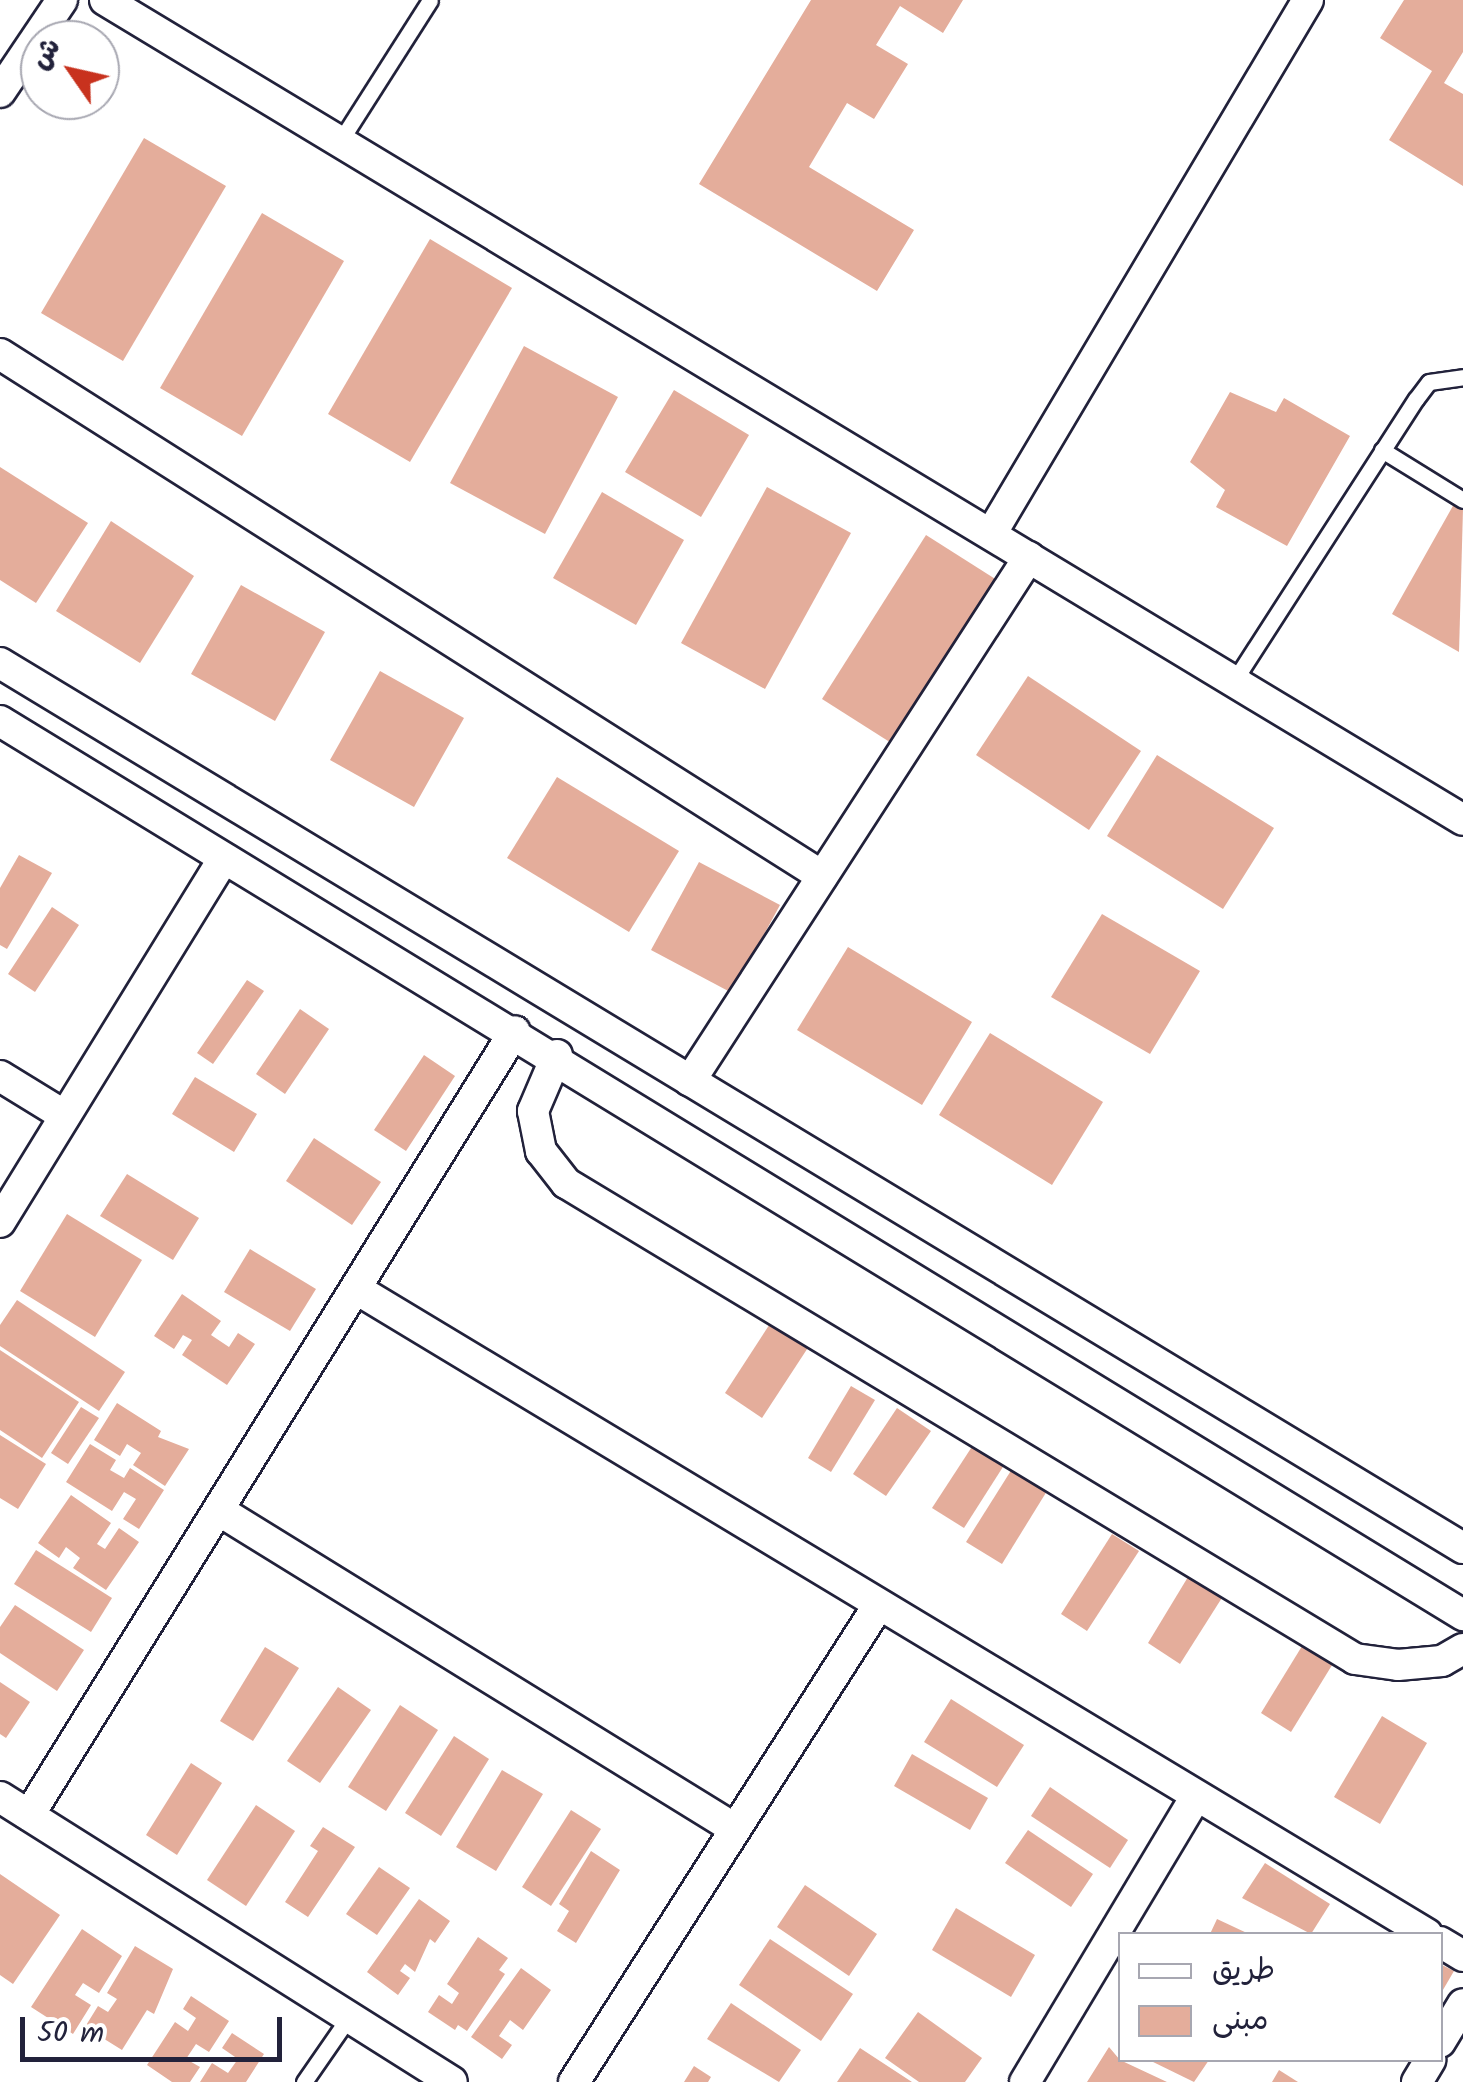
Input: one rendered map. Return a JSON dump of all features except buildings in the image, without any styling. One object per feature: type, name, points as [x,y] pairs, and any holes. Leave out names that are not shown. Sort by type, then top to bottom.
[{"type":"street","points":[[0,92],[62,0]]},
{"type":"street","points":[[105,0],[1463,820]]},
{"type":"street","points":[[991,534],[1308,0]]},
{"type":"street","points":[[0,354],[822,876]]},
{"type":"street","points":[[690,1081],[1029,557]]},
{"type":"street","points":[[0,663],[1463,1548]]},
{"type":"street","points":[[0,720],[557,1055],[1463,1615]]},
{"type":"street","points":[[0,1222],[224,858]]},
{"type":"street","points":[[28,1816],[516,1031]]},
{"type":"street","points":[[557,1055],[533,1111],[541,1151],[566,1182],[1355,1660],[1398,1665],[1442,1661],[1463,1649]]},
{"type":"street","points":[[0,1076],[65,1116]]},
{"type":"street","points":[[790,1201],[817,1159]]},
{"type":"street","points":[[358,1290],[1195,1798],[1424,1932]]},
{"type":"street","points":[[220,1511],[735,1830]]},
{"type":"street","points":[[574,2082],[878,1606]]},
{"type":"street","points":[[0,1798],[452,2082]]},
{"type":"street","points":[[1025,2082],[1195,1798]]},
{"type":"street","points":[[1443,2037],[1463,2004]]},
{"type":"lane","points":[[339,143],[430,0]]},
{"type":"lane","points":[[1234,681],[1430,382],[1463,378]]},
{"type":"lane","points":[[1382,450],[1463,500]]},
{"type":"lane","points":[[304,2082],[349,2017]]}]
